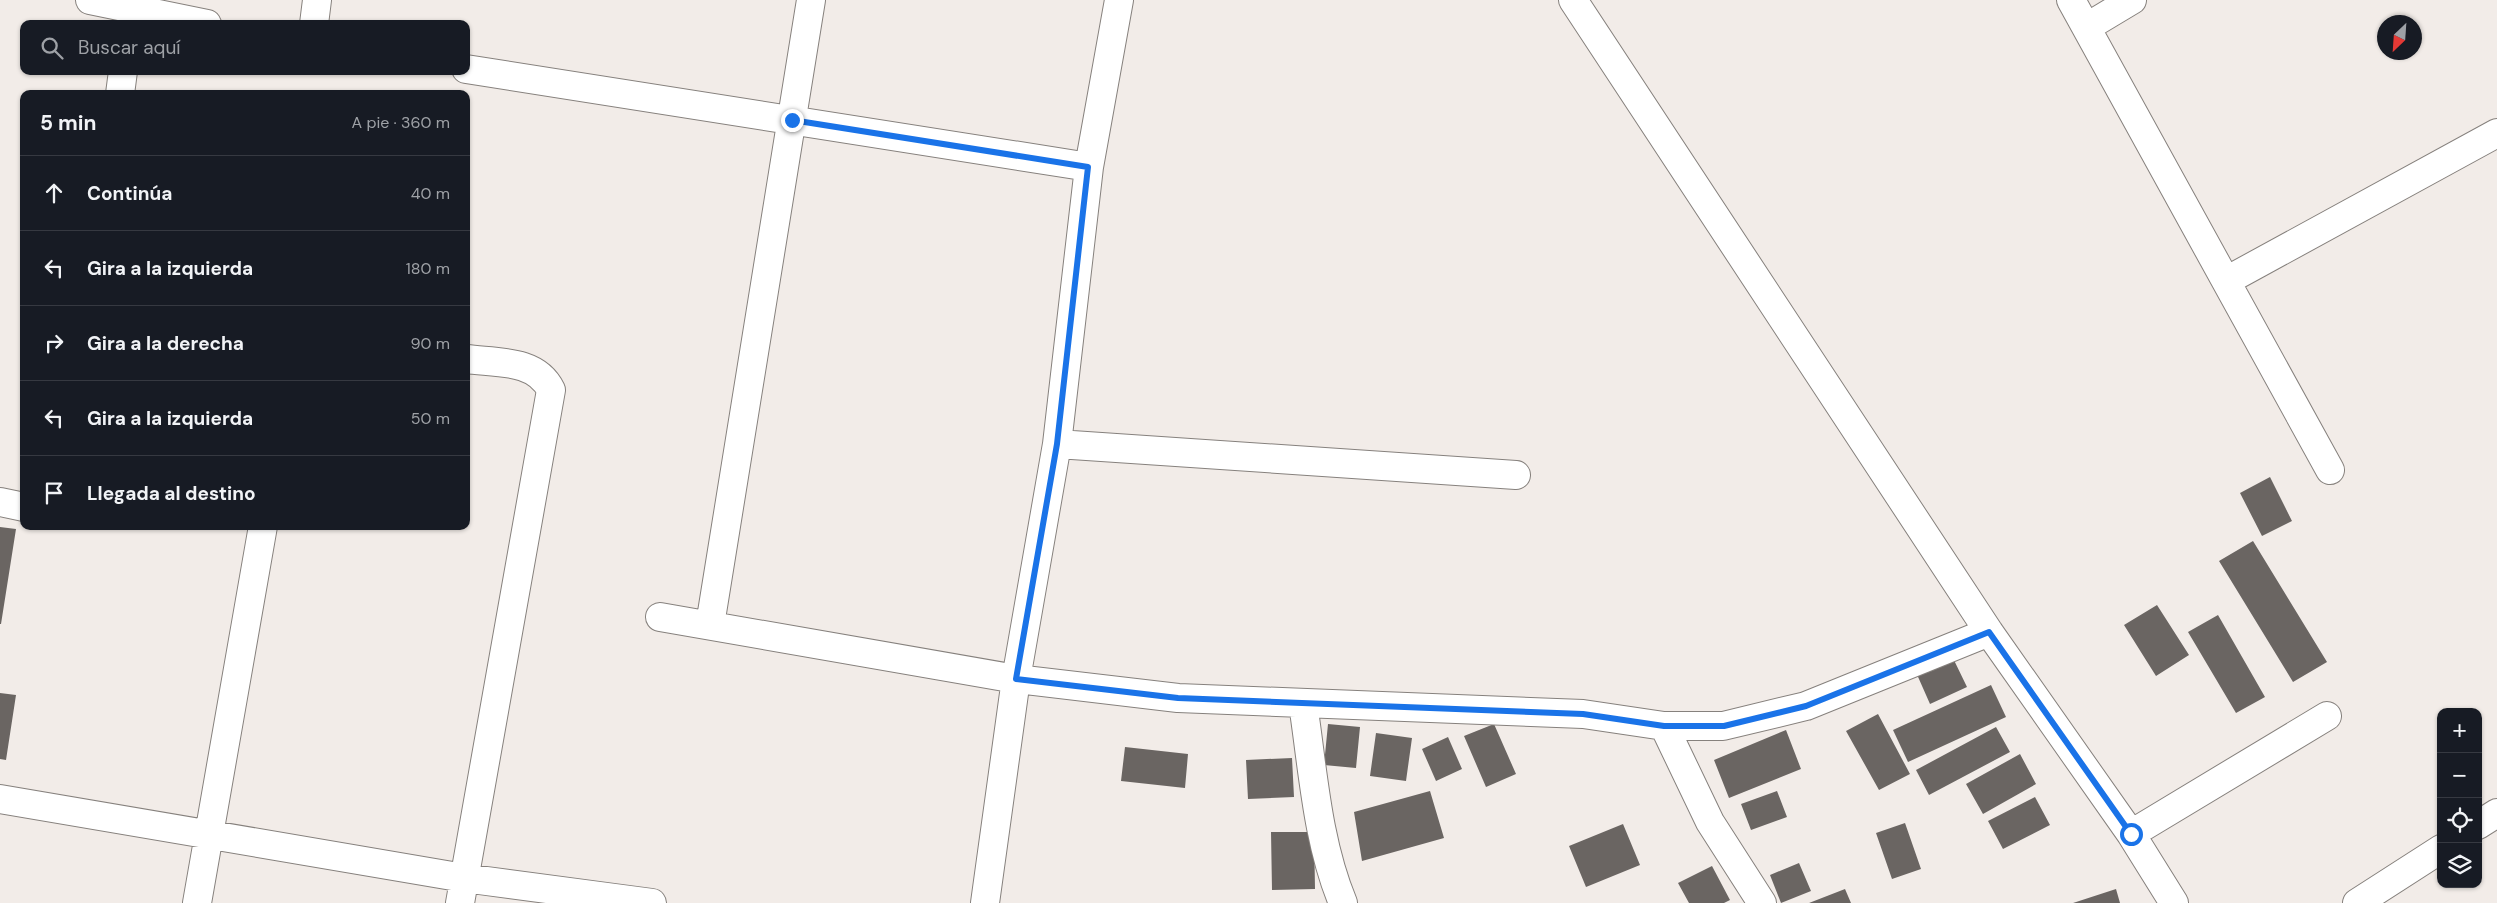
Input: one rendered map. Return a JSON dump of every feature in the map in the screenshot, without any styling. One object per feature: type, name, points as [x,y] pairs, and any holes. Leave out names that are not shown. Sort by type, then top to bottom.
[{"type":"street","points":[[90,0],[129,16],[168,20]]},
{"type":"street","points":[[315,20],[318,0]]},
{"type":"street","points":[[710,625],[811,0]]},
{"type":"street","points":[[985,903],[1016,679],[1057,444],[1088,167],[1118,0]]},
{"type":"street","points":[[1573,0],[1989,632],[2131,834],[2174,903]]},
{"type":"street","points":[[2071,0],[2330,470]]},
{"type":"street","points":[[2087,27],[2132,0]]},
{"type":"street","points":[[470,70],[1088,167]]},
{"type":"street","points":[[121,90],[122,75]]},
{"type":"street","points":[[2226,281],[2497,133]]},
{"type":"street","points":[[462,890],[551,390],[545,378],[536,371],[523,366],[470,359]]},
{"type":"street","points":[[1057,444],[1516,475]]},
{"type":"street","points":[[0,502],[20,506]]},
{"type":"street","points":[[197,903],[262,530]]},
{"type":"street","points":[[660,617],[1016,679],[1178,698],[1583,714],[1664,726],[1724,726],[1806,706],[1989,632]]},
{"type":"street","points":[[1303,704],[1318,811],[1331,873],[1343,903]]},
{"type":"street","points":[[2131,834],[2327,716]]},
{"type":"street","points":[[1664,726],[1710,822],[1762,903]]},
{"type":"street","points":[[0,799],[210,835],[462,890],[652,903]]},
{"type":"street","points":[[2482,822],[2497,813]]},
{"type":"street","points":[[2358,903],[2437,853]]},
{"type":"building","points":[[2270,477],[2292,521],[2262,536],[2240,493]]},
{"type":"building","points":[[0,527],[16,529],[1,624],[0,624]]},
{"type":"building","points":[[2253,541],[2327,662],[2293,682],[2219,561]]},
{"type":"building","points":[[2157,605],[2189,655],[2156,676],[2124,625]]},
{"type":"building","points":[[2218,615],[2265,697],[2236,713],[2188,632]]},
{"type":"building","points":[[1951,654],[1967,687],[1930,704],[1915,670]]},
{"type":"building","points":[[1991,685],[2006,717],[1908,762],[1893,730]]},
{"type":"building","points":[[0,693],[16,695],[6,760],[0,759]]},
{"type":"building","points":[[1878,714],[1910,774],[1879,790],[1846,731]]},
{"type":"building","points":[[1328,724],[1360,727],[1356,768],[1324,765]]},
{"type":"building","points":[[1494,724],[1516,774],[1486,787],[1464,736]]},
{"type":"building","points":[[1996,727],[2010,752],[1929,795],[1916,770]]},
{"type":"building","points":[[1786,730],[1801,769],[1729,798],[1714,760]]},
{"type":"building","points":[[1376,733],[1412,738],[1406,781],[1370,776]]},
{"type":"building","points":[[1448,737],[1462,769],[1436,781],[1422,749]]},
{"type":"building","points":[[1125,747],[1188,754],[1185,788],[1121,781]]},
{"type":"building","points":[[2020,754],[2036,784],[1983,814],[1966,784]]},
{"type":"building","points":[[1292,758],[1294,797],[1248,799],[1246,760]]},
{"type":"building","points":[[1430,791],[1444,838],[1362,861],[1354,812]]},
{"type":"building","points":[[1777,791],[1787,817],[1751,830],[1741,804]]},
{"type":"building","points":[[2035,797],[2050,825],[2003,849],[1988,821]]},
{"type":"building","points":[[1905,823],[1921,869],[1892,879],[1876,833]]},
{"type":"building","points":[[1623,824],[1640,865],[1586,887],[1569,846]]},
{"type":"building","points":[[1271,832],[1314,832],[1315,889],[1272,890]]},
{"type":"building","points":[[1799,863],[1811,891],[1781,903],[1770,875]]},
{"type":"building","points":[[1712,866],[1730,900],[1724,903],[1689,903],[1678,883]]},
{"type":"building","points":[[1845,889],[1851,903],[1809,903]]},
{"type":"building","points":[[2116,889],[2120,903],[2073,903]]},
{"type":"route","points":[[792,120],[1088,167],[1057,444],[1016,679],[1178,698],[1430,710],[1583,714],[1664,726],[1724,726],[1806,706],[1989,632],[2131,834]]}]
